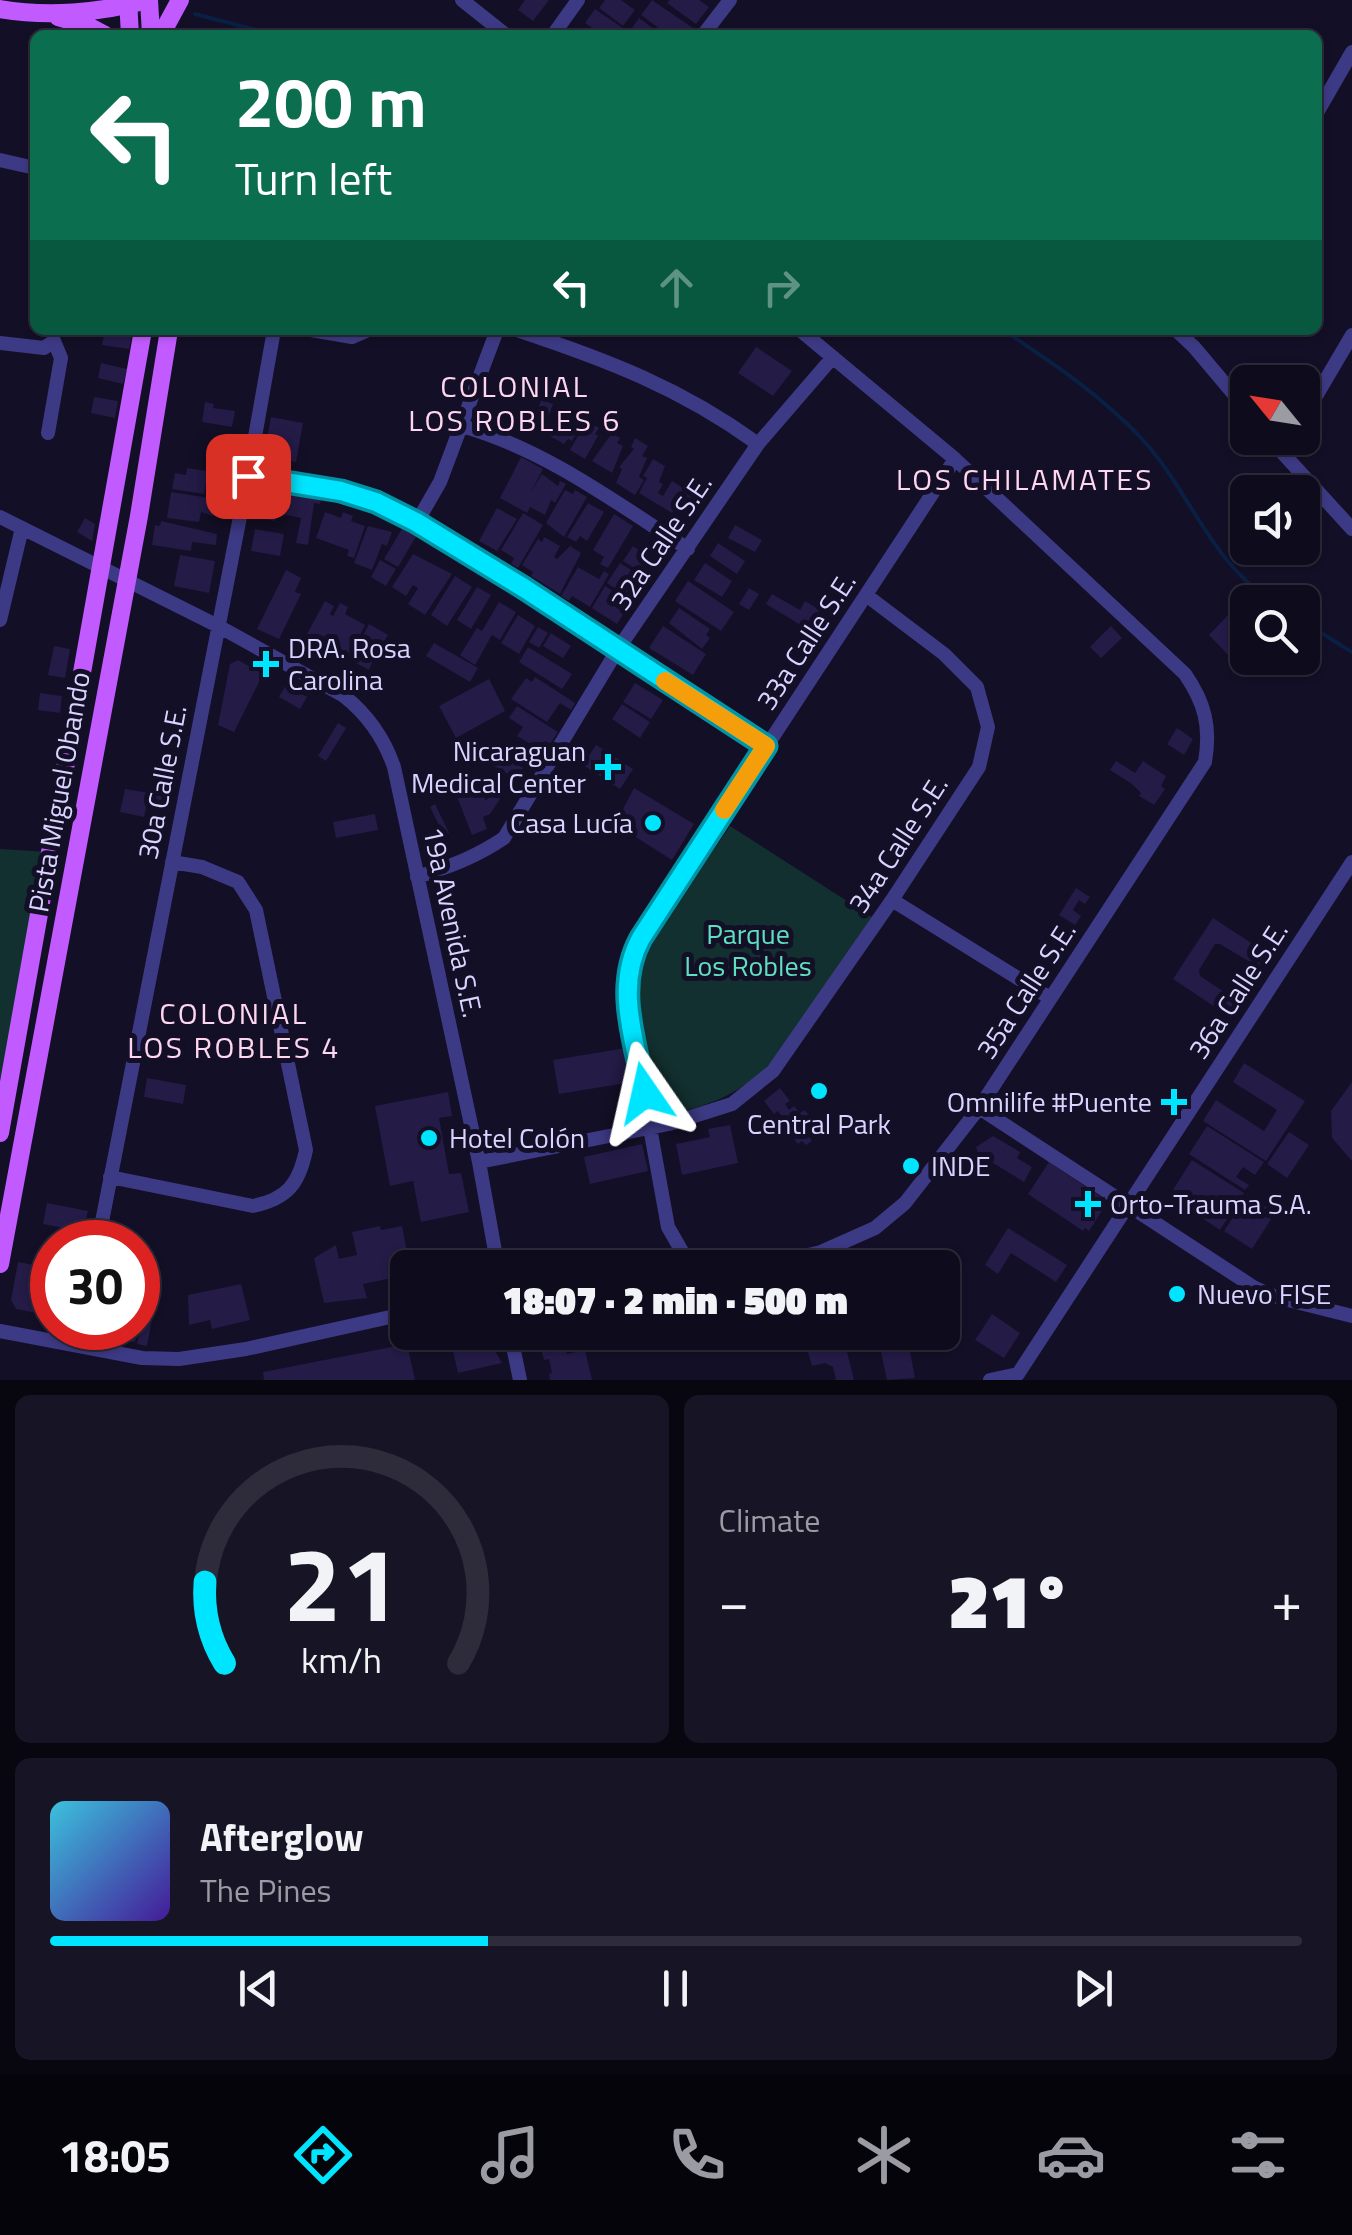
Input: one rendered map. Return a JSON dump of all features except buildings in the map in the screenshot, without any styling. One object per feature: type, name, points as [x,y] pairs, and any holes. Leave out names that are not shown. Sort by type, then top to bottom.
[{"type":"main road","points":[[165,30],[180,0]]},
{"type":"main road","points":[[0,10],[44,13],[138,1]]},
{"type":"main road","points":[[131,30],[138,1]]},
{"type":"main road","points":[[138,1],[149,30]]},
{"type":"main road","points":[[44,13],[95,30]]},
{"type":"main road","name":"Pista Miguel Obando","points":[[0,1133],[142,335]]},
{"type":"main road","name":"Pista Miguel Obando","points":[[0,1264],[168,335]]},
{"type":"street","points":[[462,0],[500,30]]},
{"type":"street","points":[[556,30],[578,0]]},
{"type":"street","points":[[707,30],[730,0]]},
{"type":"street","points":[[1322,99],[1352,52]]},
{"type":"street","points":[[0,160],[30,167]]},
{"type":"street","name":"30a Calle S.E.","points":[[102,1220],[273,335]]},
{"type":"street","points":[[416,522],[440,482],[495,335]]},
{"type":"street","points":[[531,335],[672,389],[758,444]]},
{"type":"street","points":[[806,335],[954,459]]},
{"type":"street","points":[[1186,335],[1230,389]]},
{"type":"street","points":[[1320,389],[1352,335]]},
{"type":"street","points":[[0,343],[44,348],[56,336]]},
{"type":"street","points":[[48,433],[61,358],[56,336]]},
{"type":"street","name":"32a Calle S.E.","points":[[417,877],[482,854],[504,838],[618,649],[758,444],[832,357]]},
{"type":"street","points":[[462,426],[504,438],[557,464],[688,549]]},
{"type":"street","points":[[1284,455],[1352,528]]},
{"type":"street","name":"33a Calle S.E.","points":[[651,1128],[625,990],[631,960],[641,938],[954,459]]},
{"type":"street","name":"35a Calle S.E.","points":[[826,1250],[876,1228],[905,1203],[979,1108],[1204,762],[1209,738],[1202,699],[1185,674],[954,459]]},
{"type":"street","points":[[248,476],[341,491],[376,502],[416,522],[766,746]]},
{"type":"street","name":"19a Avenida S.E.","points":[[0,517],[218,626],[344,696],[362,710],[387,745],[495,1250]]},
{"type":"street","points":[[0,620],[22,528]]},
{"type":"street","name":"34a Calle S.E.","points":[[479,1162],[651,1128],[732,1104],[773,1071],[892,900],[978,767],[988,727],[977,687],[944,654],[866,595]]},
{"type":"street","points":[[110,1177],[254,1206],[274,1202],[288,1193],[301,1172],[306,1150],[256,910],[238,882],[202,867],[172,862]]},
{"type":"street","name":"36a Calle S.E.","points":[[990,1380],[1020,1377],[1127,1203],[1352,863]]},
{"type":"street","points":[[892,900],[1050,998]]},
{"type":"street","points":[[979,1108],[1255,1288],[1352,1316]]},
{"type":"street","points":[[651,1128],[668,1227],[682,1250]]},
{"type":"street","points":[[103,1350],[142,1358],[179,1359],[246,1349],[390,1317]]},
{"type":"street","points":[[0,1332],[30,1337]]},
{"type":"street","points":[[514,1350],[520,1380]]},
{"type":"green space","name":"Parque Los Robles","points":[[730,826],[872,917],[774,1060],[734,1092],[657,1119],[634,1004],[637,983],[656,936]]},
{"type":"green space","points":[[0,849],[48,852],[0,1109]]},
{"type":"waterway","points":[[195,14],[257,30]]},
{"type":"waterway","points":[[1010,335],[1076,381],[1143,440],[1217,548],[1251,585]]},
{"type":"waterway","points":[[1320,632],[1352,652]]},
{"type":"slow traffic","points":[[665,681],[766,746],[724,810]]},
{"type":"place","name":"DRA. Rosa Carolina","points":[[266,664]]},
{"type":"place","name":"Nicaraguan Medical Center","points":[[608,767]]},
{"type":"place","name":"Casa Lucía","points":[[653,823]]},
{"type":"place","name":"Central Park","points":[[819,1091]]},
{"type":"place","name":"Omnilife #Puente","points":[[1174,1102]]},
{"type":"place","name":"Hotel Colón","points":[[429,1138]]},
{"type":"place","name":"INDE","points":[[911,1166]]},
{"type":"place","name":"Orto-Trauma S.A.","points":[[1088,1204]]},
{"type":"place","name":"Nuevo FISE","points":[[1177,1294]]},
{"type":"district","name":"COLONIAL LOS ROBLES 6","points":[[515,404]]},
{"type":"district","name":"LOS CHILAMATES","points":[[1025,480]]},
{"type":"district","name":"COLONIAL LOS ROBLES 4","points":[[234,1031]]},
{"type":"route","points":[[248,476],[341,491],[376,502],[416,522],[766,746],[635,948],[625,990],[645,1093]]}]
